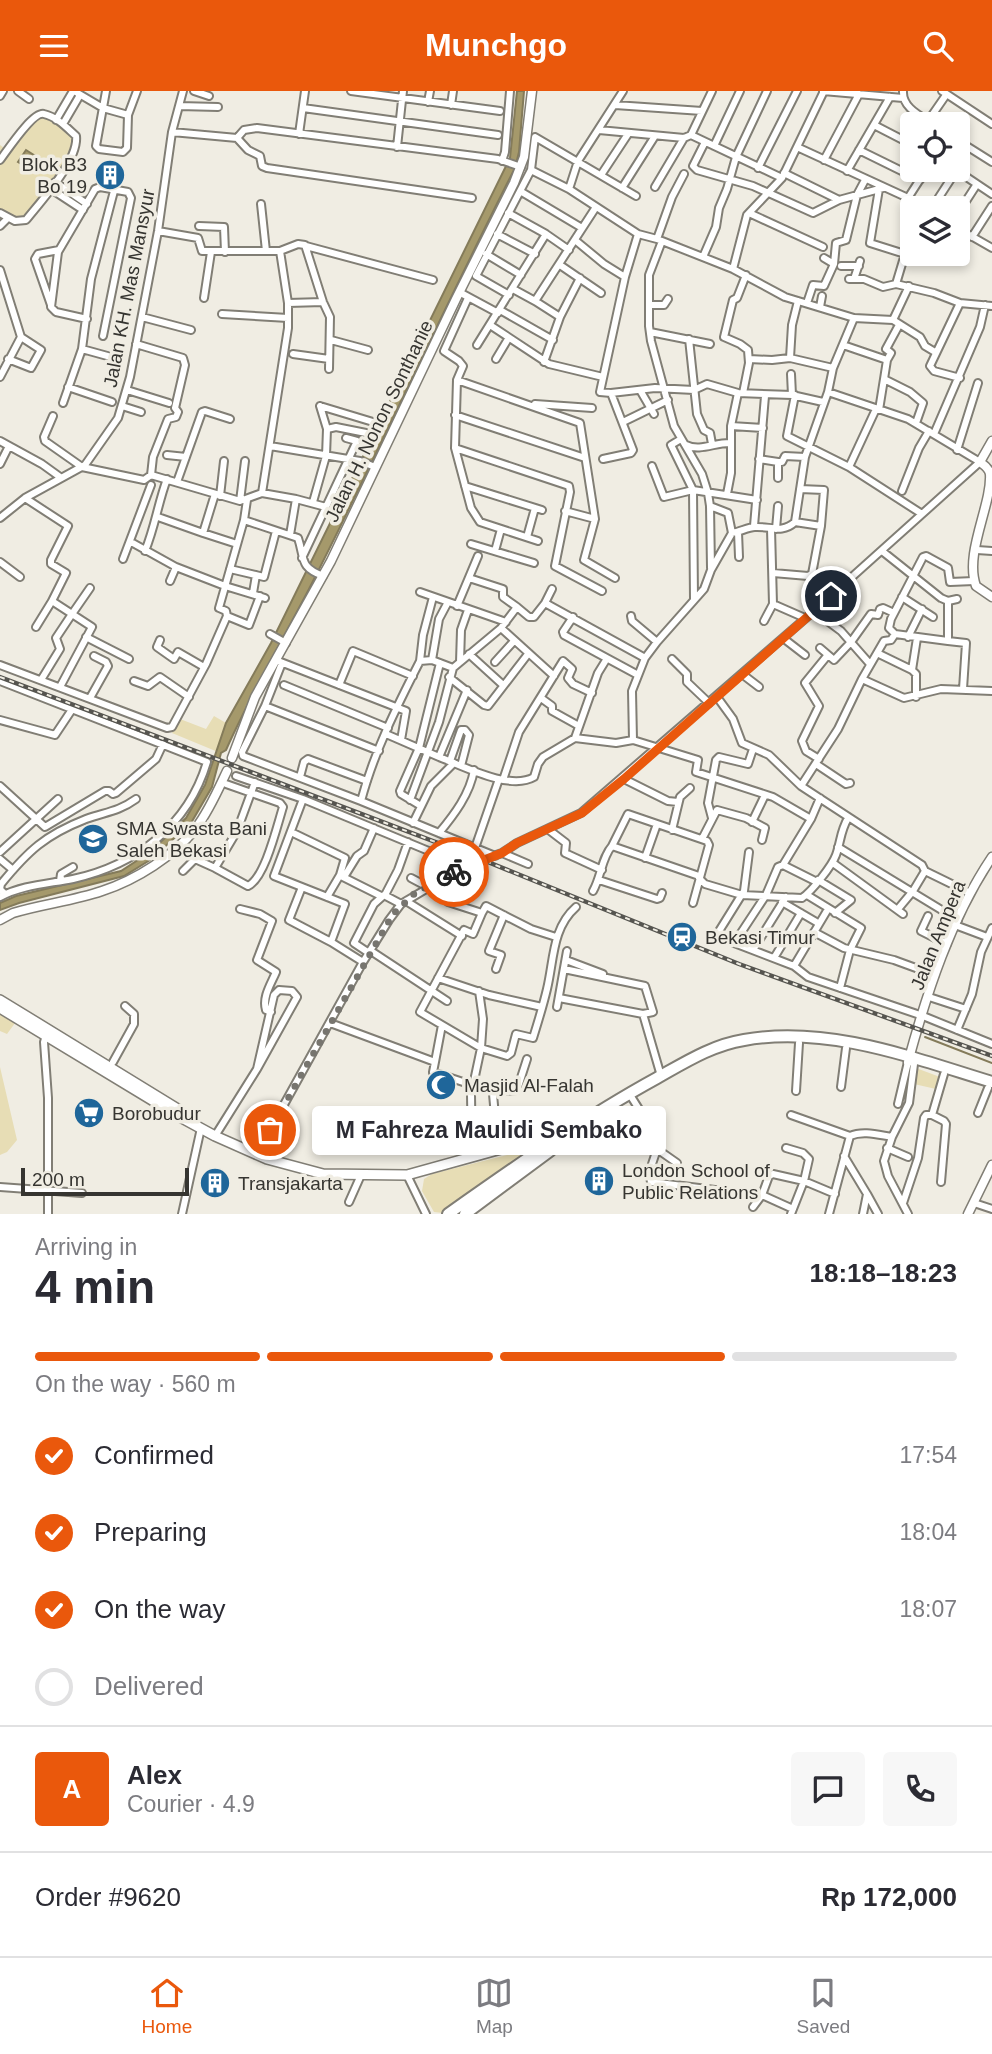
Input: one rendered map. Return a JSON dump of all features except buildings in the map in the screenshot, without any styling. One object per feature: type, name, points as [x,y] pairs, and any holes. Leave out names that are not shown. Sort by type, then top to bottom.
[{"type":"highway","points":[[448,1214],[570,1132],[661,1076],[743,1040],[799,1037],[860,1044],[990,1085]]},
{"type":"highway","points":[[466,1214],[570,1132],[710,1053],[758,1044],[799,1043],[846,1048],[910,1061],[944,1074],[990,1085]]},
{"type":"main road","points":[[0,1000],[57,1039],[201,1128],[271,1159],[324,1174],[407,1175],[570,1132]]},
{"type":"main road","points":[[0,1008],[48,1033]]},
{"type":"main road","points":[[181,1115],[215,1134]]},
{"type":"street","points":[[0,96],[3,91]]},
{"type":"street","points":[[18,91],[29,99]]},
{"type":"street","points":[[106,91],[96,145],[99,149],[123,152],[126,150],[128,115],[138,91]]},
{"type":"street","name":"Jalan KH. Mas Mansyur","points":[[0,518],[25,498],[82,467],[90,460],[118,418],[127,390],[142,317],[172,132],[183,91]]},
{"type":"street","points":[[194,91],[209,96]]},
{"type":"street","points":[[299,134],[305,91]]},
{"type":"street","points":[[354,91],[402,95],[428,102],[500,111]]},
{"type":"street","points":[[428,102],[430,91]]},
{"type":"street","points":[[451,105],[453,91]]},
{"type":"street","points":[[504,162],[510,91]]},
{"type":"street","name":"Jalan H. Nonon Sonthanie","points":[[232,758],[255,697],[279,661],[284,641],[320,575],[519,166],[528,135],[531,91]]},
{"type":"street","points":[[569,189],[578,161],[623,91]]},
{"type":"street","points":[[599,130],[684,138],[691,135],[712,91]]},
{"type":"street","points":[[713,146],[740,91]]},
{"type":"street","points":[[703,257],[716,227],[719,208],[736,157],[767,91]]},
{"type":"street","points":[[758,168],[797,91]]},
{"type":"street","points":[[733,269],[749,213],[783,176],[823,91],[890,97],[903,95],[908,107],[915,112]]},
{"type":"street","points":[[59,122],[76,92],[103,108],[128,115]]},
{"type":"street","points":[[933,112],[944,93],[992,124]]},
{"type":"street","points":[[824,160],[859,94]]},
{"type":"street","points":[[397,147],[402,95]]},
{"type":"street","points":[[847,171],[890,97]]},
{"type":"street","points":[[615,104],[702,111]]},
{"type":"street","points":[[179,106],[218,107]]},
{"type":"street","points":[[303,108],[499,135]]},
{"type":"street","points":[[0,213],[7,219],[18,222],[26,220],[53,186],[75,149],[76,136],[43,113],[34,117],[1,158]]},
{"type":"street","points":[[874,125],[900,138]]},
{"type":"street","points":[[237,138],[244,130],[252,128],[519,166]]},
{"type":"street","points":[[172,132],[237,138],[248,150],[260,156],[264,167],[472,198]]},
{"type":"street","points":[[601,175],[628,134]]},
{"type":"street","points":[[691,135],[758,168],[839,200]]},
{"type":"street","points":[[622,188],[655,136]]},
{"type":"street","points":[[560,317],[535,301],[476,277],[531,170],[535,137],[636,196]]},
{"type":"street","points":[[656,187],[684,138]]},
{"type":"street","points":[[705,142],[693,166],[697,170],[753,186],[809,212],[816,213],[839,200],[881,188]]},
{"type":"street","points":[[0,145],[7,151]]},
{"type":"street","points":[[797,147],[903,196]]},
{"type":"street","points":[[970,148],[992,162]]},
{"type":"street","points":[[859,151],[900,170]]},
{"type":"street","points":[[531,170],[569,189],[638,233],[733,269],[785,297],[854,318],[896,322],[920,337],[925,346],[935,352]]},
{"type":"street","points":[[684,174],[672,197],[649,275],[650,332],[674,426],[702,474],[708,493],[711,570]]},
{"type":"street","points":[[970,179],[992,194]]},
{"type":"street","points":[[807,303],[813,285],[824,286],[837,265],[836,243],[846,240],[857,195],[865,180]]},
{"type":"street","points":[[969,196],[977,184]]},
{"type":"street","points":[[53,186],[85,207]]},
{"type":"street","points":[[51,307],[59,250],[97,187],[128,193],[131,198],[103,336]]},
{"type":"street","points":[[881,188],[870,243],[900,252]]},
{"type":"street","points":[[63,403],[82,349],[93,271],[114,191]]},
{"type":"street","points":[[520,191],[582,228]]},
{"type":"street","points":[[261,204],[266,251]]},
{"type":"street","points":[[992,206],[972,237],[992,248]]},
{"type":"street","points":[[535,301],[596,207]]},
{"type":"street","points":[[508,213],[547,234],[569,250]]},
{"type":"street","points":[[749,213],[823,247]]},
{"type":"street","points":[[0,226],[7,219]]},
{"type":"street","points":[[200,226],[224,227],[225,252]]},
{"type":"street","points":[[158,231],[198,238],[201,250],[211,252],[280,251],[300,244],[433,280]]},
{"type":"street","points":[[638,233],[599,391],[611,393],[665,388],[694,390],[707,384],[741,393],[794,395],[823,402]]},
{"type":"street","points":[[496,234],[535,254]]},
{"type":"street","points":[[477,345],[547,234]]},
{"type":"street","points":[[575,240],[625,277]]},
{"type":"street","points":[[306,246],[330,317],[329,369]]},
{"type":"street","points":[[59,250],[38,254],[35,258],[51,307],[56,313],[87,319]]},
{"type":"street","points":[[262,493],[282,379],[288,318],[280,251]]},
{"type":"street","points":[[204,298],[211,252]]},
{"type":"street","points":[[486,254],[521,275]]},
{"type":"street","points":[[824,258],[837,265],[860,264],[851,279],[863,279],[883,287],[896,284],[909,286],[960,303],[989,305],[960,378],[931,433],[919,448],[902,491]]},
{"type":"street","points":[[560,265],[601,293]]},
{"type":"street","points":[[896,284],[901,266]]},
{"type":"street","points":[[0,270],[20,337],[0,377]]},
{"type":"street","points":[[727,494],[731,473],[731,426],[749,359],[746,348],[724,337],[733,300],[737,297],[746,275]]},
{"type":"street","points":[[544,362],[560,317],[580,278]]},
{"type":"street","points":[[849,467],[878,409],[887,360],[891,352],[886,349],[909,286]]},
{"type":"street","points":[[459,292],[554,340]]},
{"type":"street","points":[[820,307],[822,296]]},
{"type":"street","points":[[468,298],[443,351],[462,363],[463,370],[457,380],[455,448],[465,486],[476,519],[538,541]]},
{"type":"street","points":[[649,305],[664,305],[668,299]]},
{"type":"street","points":[[790,358],[792,325],[798,301]]},
{"type":"street","points":[[288,303],[323,302]]},
{"type":"street","points":[[960,303],[930,363],[931,370],[960,378]]},
{"type":"street","points":[[222,314],[288,318]]},
{"type":"street","points":[[142,317],[191,330]]},
{"type":"street","points":[[633,740],[632,698],[645,658],[704,589],[711,570],[735,533],[754,526],[788,528],[795,522],[805,457],[828,391],[833,368],[854,318]]},
{"type":"street","points":[[490,325],[544,362],[603,377]]},
{"type":"street","points":[[650,332],[710,344]]},
{"type":"street","points":[[8,359],[31,367],[40,352],[41,348],[20,337]]},
{"type":"street","points":[[496,359],[508,339]]},
{"type":"street","points":[[689,339],[697,414],[704,430],[710,433],[712,444]]},
{"type":"street","points":[[331,340],[368,350]]},
{"type":"street","points":[[53,416],[44,439],[82,467],[144,480],[150,475],[153,457],[167,419],[176,417],[178,412],[175,408],[185,365],[183,358],[136,344]]},
{"type":"street","points":[[843,345],[887,360]]},
{"type":"street","points":[[82,349],[111,357]]},
{"type":"street","points":[[293,354],[329,359]]},
{"type":"street","points":[[749,359],[790,358],[833,368]]},
{"type":"street","points":[[792,374],[794,395],[786,435],[849,467],[922,514]]},
{"type":"street","points":[[130,377],[138,376]]},
{"type":"street","points":[[884,379],[910,392],[923,403],[916,423]]},
{"type":"street","points":[[457,380],[580,423]]},
{"type":"street","points":[[957,450],[978,383]]},
{"type":"street","points":[[68,387],[112,402]]},
{"type":"street","points":[[127,390],[169,403]]},
{"type":"street","points":[[640,390],[652,412]]},
{"type":"street","points":[[828,391],[916,423],[991,471],[991,491],[976,550],[974,581],[976,586],[992,597]]},
{"type":"street","points":[[603,459],[633,451],[611,393]]},
{"type":"street","points":[[754,526],[765,395]]},
{"type":"street","points":[[623,422],[652,412],[668,400]]},
{"type":"street","points":[[526,403],[592,408]]},
{"type":"street","points":[[122,406],[141,412]]},
{"type":"street","points":[[313,502],[326,456],[327,429],[320,406],[373,422]]},
{"type":"street","points":[[577,408],[596,519],[584,560],[615,578]]},
{"type":"street","points":[[177,482],[202,412],[230,419]]},
{"type":"street","points":[[455,415],[586,458]]},
{"type":"street","points":[[731,426],[762,428]]},
{"type":"street","points":[[327,429],[336,427],[366,433]]},
{"type":"street","points":[[302,558],[357,440],[346,437]]},
{"type":"street","points":[[0,441],[61,477]]},
{"type":"street","points":[[257,1153],[363,963],[393,914],[404,902],[463,867],[498,855],[517,843],[578,815],[624,779],[980,462],[992,441]]},
{"type":"street","points":[[694,599],[692,490],[672,447],[673,442],[682,442],[696,449],[712,444],[731,443]]},
{"type":"street","points":[[0,464],[9,446]]},
{"type":"street","points":[[270,446],[360,461],[373,466]]},
{"type":"street","points":[[455,448],[569,486],[555,566],[602,591]]},
{"type":"street","points":[[167,455],[186,457]]},
{"type":"street","points":[[760,459],[782,462],[785,456],[805,457]]},
{"type":"street","points":[[203,533],[218,495],[224,461]]},
{"type":"street","points":[[245,461],[244,520],[219,608],[226,611],[227,615],[249,625],[260,596],[256,575]]},
{"type":"street","points":[[778,462],[778,478]]},
{"type":"street","points":[[652,466],[663,496],[692,490],[757,500]]},
{"type":"street","points":[[150,475],[243,501],[262,493],[313,502],[326,507]]},
{"type":"street","points":[[145,551],[158,517],[158,502],[167,479]]},
{"type":"street","points":[[123,559],[151,485]]},
{"type":"street","points":[[465,486],[538,509],[527,537]]},
{"type":"street","points":[[773,573],[808,576],[812,573],[821,526],[824,490],[800,489]]},
{"type":"street","points":[[25,498],[68,526],[51,561],[66,573],[36,627]]},
{"type":"street","points":[[290,535],[296,499]]},
{"type":"street","points":[[710,506],[728,513],[739,557]]},
{"type":"street","points":[[764,621],[772,604],[774,529],[778,506]]},
{"type":"street","points":[[565,511],[596,519]]},
{"type":"street","points":[[158,517],[237,544]]},
{"type":"street","points":[[244,520],[299,540],[307,569],[320,575]]},
{"type":"street","points":[[795,522],[821,526]]},
{"type":"street","points":[[495,551],[501,529]]},
{"type":"street","points":[[230,569],[265,576],[276,531]]},
{"type":"street","points":[[131,542],[176,567],[260,596]]},
{"type":"street","points":[[471,544],[534,563]]},
{"type":"street","points":[[976,550],[992,551]]},
{"type":"street","points":[[882,551],[948,601],[957,599]]},
{"type":"street","points":[[457,606],[478,556]]},
{"type":"street","points":[[963,689],[966,643],[908,637],[889,628],[923,557],[926,556],[947,568],[950,582],[974,581]]},
{"type":"street","points":[[0,562],[20,577]]},
{"type":"street","points":[[170,581],[176,567]]},
{"type":"street","points":[[469,578],[503,589],[503,597],[528,617],[534,617],[552,589]]},
{"type":"street","points":[[41,680],[60,647],[56,638],[90,588]]},
{"type":"street","points":[[420,592],[503,625],[514,641],[554,676]]},
{"type":"street","points":[[361,801],[387,731],[420,661],[425,624],[433,597]]},
{"type":"street","points":[[902,597],[933,617]]},
{"type":"street","points":[[52,601],[92,627],[60,687]]},
{"type":"street","points":[[948,601],[948,641]]},
{"type":"street","points":[[432,660],[439,619],[448,603]]},
{"type":"street","points":[[545,603],[645,658]]},
{"type":"street","points":[[772,604],[805,618]]},
{"type":"street","points":[[410,800],[439,722],[453,668],[503,625],[517,607]]},
{"type":"street","points":[[820,648],[834,660],[871,614],[878,615],[883,608],[894,613]]},
{"type":"street","points":[[908,637],[922,609]]},
{"type":"street","points":[[460,663],[461,630],[468,610]]},
{"type":"street","points":[[814,611],[833,624],[870,664]]},
{"type":"street","points":[[0,665],[169,728],[173,726],[189,697],[227,615]]},
{"type":"street","points":[[631,616],[632,621],[657,642]]},
{"type":"street","points":[[573,617],[562,634],[638,675]]},
{"type":"street","points":[[801,786],[838,729],[884,641],[891,640],[895,633]]},
{"type":"street","points":[[272,635],[284,641]]},
{"type":"street","points":[[86,637],[129,659]]},
{"type":"street","points":[[783,638],[805,655]]},
{"type":"street","points":[[912,670],[917,638]]},
{"type":"street","points":[[160,640],[157,647],[171,658],[174,659],[178,652],[204,667]]},
{"type":"street","points":[[495,662],[514,641]]},
{"type":"street","points":[[339,685],[353,651],[413,676]]},
{"type":"street","points":[[877,653],[916,674],[916,697]]},
{"type":"street","points":[[469,654],[503,685]]},
{"type":"street","points":[[449,677],[487,706],[527,654]]},
{"type":"street","points":[[90,698],[108,666],[94,656]]},
{"type":"street","points":[[827,656],[805,683],[819,706],[802,741],[806,751],[846,784],[850,783]]},
{"type":"street","points":[[672,659],[687,674],[688,683],[709,703]]},
{"type":"street","points":[[420,661],[432,660],[453,668]]},
{"type":"street","points":[[575,738],[598,673],[606,660]]},
{"type":"street","points":[[401,740],[407,713],[279,661],[265,706],[242,752],[243,756],[475,848],[528,864]]},
{"type":"street","points":[[475,848],[519,732],[564,661],[572,669],[568,678],[573,684],[592,692]]},
{"type":"street","points":[[421,806],[400,791],[419,748],[440,663]]},
{"type":"street","points":[[742,674],[759,687]]},
{"type":"street","points":[[135,681],[148,686],[160,677],[189,697]]},
{"type":"street","points":[[862,679],[909,699],[941,689],[992,691]]},
{"type":"street","points":[[0,681],[207,762],[193,798],[176,821],[161,836],[118,866],[2,896],[2,880],[42,840],[82,821],[117,811],[136,799]]},
{"type":"street","points":[[284,685],[387,731],[428,753],[501,779],[531,779],[542,757],[575,738],[616,743],[633,740],[698,760],[696,772],[782,801],[811,819]]},
{"type":"street","points":[[439,757],[467,690]]},
{"type":"street","points":[[716,697],[733,719],[742,743],[769,755],[801,786],[922,865],[925,871],[970,893]]},
{"type":"street","points":[[541,698],[552,706],[552,711],[579,726]]},
{"type":"street","points":[[265,706],[379,751]]},
{"type":"street","points":[[0,720],[55,735],[73,708]]},
{"type":"street","points":[[0,786],[45,827],[107,791],[113,795],[116,793],[156,759],[163,744]]},
{"type":"street","points":[[712,818],[708,803],[714,767],[719,757],[746,764],[750,762],[753,749]]},
{"type":"street","points":[[300,777],[304,762],[309,759],[367,781]]},
{"type":"street","points":[[413,823],[430,786],[455,763]]},
{"type":"street","points":[[439,833],[471,784],[474,770]]},
{"type":"street","points":[[0,920],[13,912],[77,898],[127,881],[155,863],[195,829],[227,771]]},
{"type":"street","points":[[236,776],[303,799],[463,867]]},
{"type":"street","points":[[624,779],[668,801],[678,802]]},
{"type":"street","points":[[215,868],[234,837],[255,782]]},
{"type":"street","points":[[183,871],[195,859],[248,886],[256,881],[283,806],[226,783]]},
{"type":"street","points":[[671,830],[678,802],[690,788]]},
{"type":"street","points":[[752,822],[765,795]]},
{"type":"street","points":[[735,943],[766,895],[778,867],[783,865],[811,819],[820,798]]},
{"type":"street","points":[[0,852],[58,799]]},
{"type":"street","points":[[303,799],[274,876],[345,904],[331,942]]},
{"type":"street","points":[[702,839],[715,811],[722,810],[765,828],[762,840]]},
{"type":"street","points":[[593,891],[608,851],[628,814],[710,843],[693,903]]},
{"type":"street","points":[[612,846],[699,877],[705,884],[741,895],[766,895],[784,900],[803,898],[832,863],[839,836],[848,818]]},
{"type":"street","points":[[645,858],[657,824]]},
{"type":"street","points":[[327,897],[357,856],[364,851],[374,828]]},
{"type":"street","points":[[549,829],[566,843],[565,853],[602,870]]},
{"type":"street","points":[[291,832],[343,856],[342,876]]},
{"type":"street","points":[[408,842],[398,870],[354,941],[447,1001]]},
{"type":"street","points":[[838,847],[913,891],[956,922],[987,937]]},
{"type":"street","points":[[749,852],[741,895],[716,936],[794,966],[808,977],[923,1016],[992,1044]]},
{"type":"street","name":"Jalan Ampera","points":[[910,1061],[947,944],[970,893],[992,857]]},
{"type":"street","points":[[0,859],[13,870]]},
{"type":"street","points":[[832,863],[901,912],[925,871]]},
{"type":"street","points":[[783,865],[850,900],[835,913]]},
{"type":"street","points":[[118,866],[127,881]]},
{"type":"street","points":[[60,881],[61,874],[74,867]]},
{"type":"street","points":[[463,867],[447,901],[482,913]]},
{"type":"street","points":[[342,876],[383,896],[404,902],[462,936]]},
{"type":"street","points":[[411,878],[428,887]]},
{"type":"street","points":[[599,880],[658,899],[662,893]]},
{"type":"street","points":[[302,887],[289,919],[363,963]]},
{"type":"street","points":[[807,895],[862,928],[850,950],[840,988]]},
{"type":"street","points":[[784,900],[818,923]]},
{"type":"street","points":[[753,950],[784,900]]},
{"type":"street","points":[[556,937],[531,929],[486,906],[473,934],[464,930],[420,1012],[481,1048],[507,1056],[511,1053],[516,1034],[533,1038],[556,937],[563,921],[576,907]]},
{"type":"street","points":[[240,909],[265,916],[272,921],[257,960],[276,972],[268,986],[264,1006],[265,1010],[271,1012]]},
{"type":"street","points":[[794,966],[828,909]]},
{"type":"street","points":[[774,958],[801,913]]},
{"type":"street","points":[[496,968],[501,955],[489,951],[504,915]]},
{"type":"street","points":[[928,916],[921,931],[947,944]]},
{"type":"street","points":[[957,1030],[992,928]]},
{"type":"street","points":[[814,932],[850,950],[886,957],[935,975]]},
{"type":"street","points":[[557,1007],[567,951]]},
{"type":"street","points":[[566,960],[620,981]]},
{"type":"street","points":[[559,998],[643,1014],[653,1012],[645,986],[564,969]]},
{"type":"street","points":[[438,978],[542,1007]]},
{"type":"street","points":[[215,1134],[257,1069],[297,994],[289,990],[277,991],[273,998],[257,1069]]},
{"type":"street","points":[[472,1156],[472,1085],[481,1048],[483,1019],[480,991]]},
{"type":"street","points":[[929,997],[966,1009]]},
{"type":"street","points":[[113,1062],[134,1024],[134,1014],[125,1006]]},
{"type":"street","points":[[643,1014],[661,1076]]},
{"type":"street","points":[[330,1023],[435,1062]]},
{"type":"street","points":[[442,1025],[433,1072],[472,1085]]},
{"type":"street","points":[[48,1033],[44,1042],[48,1214]]},
{"type":"street","points":[[796,1091],[799,1043]]},
{"type":"street","points":[[841,1087],[846,1048]]},
{"type":"street","points":[[498,1150],[493,1094],[496,1091],[517,1090],[527,1059]]},
{"type":"street","points":[[898,1104],[910,1061]]},
{"type":"street","points":[[910,1061],[909,1103],[887,1148],[885,1166],[910,1213]]},
{"type":"street","points":[[932,1115],[944,1074]]},
{"type":"street","points":[[978,1113],[990,1085]]},
{"type":"street","points":[[632,1098],[659,1141],[648,1175],[651,1182],[723,1191]]},
{"type":"street","points":[[791,1115],[850,1136],[859,1133],[892,1137]]},
{"type":"street","points":[[903,1203],[918,1158],[926,1115],[932,1115],[946,1124],[941,1182]]},
{"type":"street","points":[[182,1214],[201,1128]]},
{"type":"street","points":[[829,1214],[850,1136]]},
{"type":"street","points":[[737,1192],[762,1195],[792,1211],[809,1165],[808,1155],[786,1148]]},
{"type":"street","points":[[887,1148],[908,1157]]},
{"type":"street","points":[[657,1149],[677,1163]]},
{"type":"street","points":[[844,1156],[878,1214]]},
{"type":"street","points":[[968,1214],[992,1165]]},
{"type":"street","points":[[752,1207],[762,1195],[769,1176],[773,1174],[804,1181],[835,1194]]},
{"type":"street","points":[[349,1202],[361,1175]]},
{"type":"street","points":[[407,1175],[426,1214]]},
{"type":"street","points":[[983,1184],[992,1187]]},
{"type":"street","points":[[0,1187],[82,1193]]},
{"type":"street","points":[[863,1214],[867,1194]]},
{"type":"street","points":[[974,1203],[992,1209]]},
{"type":"shaded area","points":[[517,91],[524,91],[519,152],[515,168],[309,589],[226,750],[221,753],[212,787],[191,823],[150,860],[124,876],[0,910],[0,903],[16,896],[121,871],[150,852],[186,818],[205,785],[226,723],[271,643],[510,158]]},
{"type":"shaded area","points":[[39,114],[63,124],[77,140],[55,182],[87,204],[83,210],[51,189],[26,220],[7,219],[0,226],[0,145],[7,150]]},
{"type":"shaded area","points":[[26,150],[45,162],[40,170],[29,163],[26,167],[18,162]]},
{"type":"shaded area","points":[[214,716],[226,723],[218,752],[172,733],[180,719],[206,729]]},
{"type":"shaded area","points":[[0,1008],[18,1019],[7,1034],[0,1031]]},
{"type":"shaded area","points":[[0,1067],[17,1140],[7,1152],[0,1155]]},
{"type":"shaded area","points":[[916,1068],[940,1077],[936,1089],[914,1084]]},
{"type":"shaded area","points":[[535,1148],[443,1213],[434,1212],[422,1191],[424,1179],[432,1174]]},
{"type":"waterway","points":[[925,1037],[992,1063]]},
{"type":"railway","points":[[0,677],[483,860],[739,964],[992,1056]]},
{"type":"way so far","points":[[270,1130],[393,914],[414,894],[454,872]]},
{"type":"place","name":"Blok B3 Bo 19","points":[[110,175]]},
{"type":"place","name":"SMA Swasta Bani Saleh Bekasi","points":[[93,839]]},
{"type":"place","name":"Bekasi Timur","points":[[682,937]]},
{"type":"place","name":"Masjid Al-Falah","points":[[441,1085]]},
{"type":"place","name":"Borobudur","points":[[89,1113]]},
{"type":"place","name":"M Fahreza Maulidi Sembako","points":[[270,1130]]},
{"type":"place","name":"London School of Public Relations","points":[[599,1181]]},
{"type":"place","name":"Transjakarta","points":[[215,1183]]},
{"type":"route","points":[[454,872],[502,853],[517,843],[582,813],[831,596]]}]
